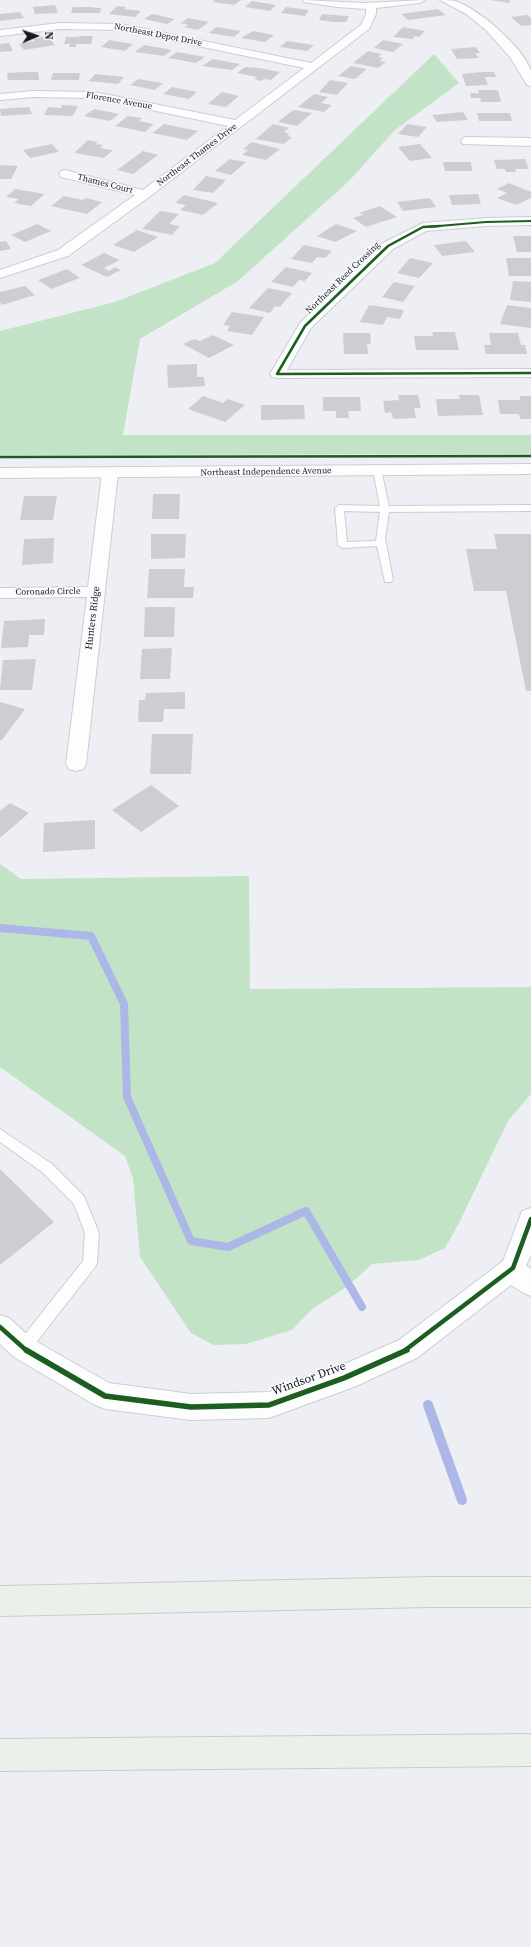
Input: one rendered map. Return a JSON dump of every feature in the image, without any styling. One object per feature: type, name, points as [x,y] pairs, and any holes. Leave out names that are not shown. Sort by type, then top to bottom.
[{"type":"main road","points":[[0,1602],[431,1592],[531,1592]]},
{"type":"main road","points":[[0,1755],[531,1750]]},
{"type":"street","points":[[308,0],[327,4],[371,7],[420,0]]},
{"type":"street","points":[[445,0],[473,14],[496,34],[526,71],[531,83]]},
{"type":"street","name":"Northeast Thames Drive","points":[[0,274],[63,253],[145,194],[365,27],[371,14],[371,7]]},
{"type":"street","name":"Northeast Depot Drive","points":[[0,33],[64,26],[100,25],[121,27],[314,67]]},
{"type":"street","name":"Florence Avenue","points":[[0,97],[33,94],[94,95],[236,124]]},
{"type":"street","points":[[467,141],[531,142]]},
{"type":"street","name":"Thames Court","points":[[65,174],[145,194]]},
{"type":"street","name":"Northeast Reed Crossing","points":[[531,221],[486,222],[423,227],[388,246],[305,326],[277,374],[531,373]]},
{"type":"street","name":"Northeast Independence Avenue","points":[[0,473],[531,469]]},
{"type":"street","name":"Hunters Ridge","points":[[76,764],[110,473]]},
{"type":"street","name":"Coronado Circle","points":[[0,593],[96,592]]},
{"type":"street","name":"Windsor Drive","points":[[0,1327],[23,1348],[105,1396],[191,1407],[269,1405],[344,1378],[408,1349],[521,1277],[513,1268],[531,1219]]},
{"type":"lane","points":[[377,470],[386,509],[380,538],[388,580]]},
{"type":"lane","points":[[381,543],[343,545],[339,508],[531,508]]},
{"type":"lane","points":[[0,1135],[47,1168],[79,1200],[92,1233],[90,1263],[23,1348]]},
{"type":"green space","points":[[434,54],[459,83],[395,130],[349,181],[238,281],[140,339],[123,435],[531,435],[531,454],[0,455],[0,331],[115,302],[215,263]]},
{"type":"green space","points":[[0,864],[21,879],[249,876],[250,989],[531,987],[531,1094],[508,1121],[459,1223],[445,1248],[419,1260],[372,1264],[348,1286],[312,1309],[292,1330],[246,1344],[214,1345],[191,1333],[140,1257],[133,1178],[125,1156],[0,1067]]},
{"type":"building","points":[[215,0],[241,0],[234,5],[213,2]]},
{"type":"building","points":[[490,0],[510,0],[509,3]]},
{"type":"building","points":[[252,1],[276,5],[270,11],[245,7]]},
{"type":"building","points":[[55,5],[58,13],[35,14],[33,7]]},
{"type":"building","points":[[117,6],[126,7],[124,9],[141,11],[135,17],[109,14]]},
{"type":"building","points":[[73,7],[101,8],[100,13],[71,13]]},
{"type":"building","points":[[286,7],[309,10],[305,16],[281,13]]},
{"type":"building","points":[[438,9],[446,15],[408,20],[401,14]]},
{"type":"building","points":[[20,12],[24,18],[0,21],[0,14]]},
{"type":"building","points":[[152,14],[175,19],[167,24],[144,19]]},
{"type":"building","points":[[322,14],[349,16],[346,22],[333,22],[319,20]]},
{"type":"building","points":[[527,15],[531,18],[531,25],[521,26],[511,17]]},
{"type":"building","points":[[188,18],[209,22],[198,30],[184,27],[188,25],[181,23]]},
{"type":"building","points":[[216,27],[241,31],[234,37],[209,33]]},
{"type":"building","points":[[403,27],[425,31],[419,37],[415,36],[412,39],[393,37]]},
{"type":"building","points":[[253,31],[274,35],[265,42],[241,38]]},
{"type":"building","points":[[47,36],[55,45],[24,50],[19,44],[35,41],[33,39]]},
{"type":"building","points":[[93,36],[91,44],[76,44],[76,47],[69,47],[70,44],[64,44],[66,37]]},
{"type":"building","points":[[109,40],[133,44],[125,51],[101,47]]},
{"type":"building","points":[[383,40],[403,44],[393,52],[374,48]]},
{"type":"building","points":[[287,41],[314,45],[307,51],[280,47]]},
{"type":"building","points":[[9,43],[13,51],[0,52],[0,44]]},
{"type":"building","points":[[144,45],[172,50],[164,56],[135,52]]},
{"type":"building","points":[[476,47],[480,53],[475,53],[479,58],[457,59],[451,49]]},
{"type":"building","points":[[368,51],[382,54],[378,57],[383,58],[380,61],[386,62],[378,68],[353,63]]},
{"type":"building","points":[[177,52],[205,57],[196,63],[168,58]]},
{"type":"building","points":[[213,59],[240,64],[232,70],[202,66]]},
{"type":"building","points":[[351,66],[367,69],[355,79],[338,76]]},
{"type":"building","points":[[245,67],[280,72],[271,80],[264,79],[261,81],[254,79],[257,77],[237,73]]},
{"type":"building","points":[[38,72],[39,80],[8,80],[7,73]]},
{"type":"building","points":[[494,72],[496,77],[485,77],[488,85],[466,86],[462,74]]},
{"type":"building","points":[[53,73],[80,73],[79,80],[51,80]]},
{"type":"building","points":[[95,74],[124,77],[118,84],[89,81]]},
{"type":"building","points":[[138,79],[163,83],[155,90],[130,85]]},
{"type":"building","points":[[330,80],[348,83],[337,95],[319,92]]},
{"type":"building","points":[[172,87],[197,92],[189,99],[163,94]]},
{"type":"building","points":[[478,90],[498,90],[501,102],[481,102],[480,98],[471,98],[470,93],[479,93]]},
{"type":"building","points":[[222,92],[239,96],[226,107],[208,104]]},
{"type":"building","points":[[314,94],[328,97],[321,103],[332,105],[324,112],[298,107]]},
{"type":"building","points":[[62,105],[78,106],[73,116],[44,115],[48,107],[61,108]]},
{"type":"building","points":[[29,107],[32,114],[1,116],[0,109]]},
{"type":"building","points":[[94,109],[119,114],[110,121],[84,116]]},
{"type":"building","points":[[293,110],[312,113],[297,126],[278,122]]},
{"type":"building","points":[[463,112],[468,120],[437,122],[432,115]]},
{"type":"building","points":[[477,113],[510,113],[512,121],[479,121]]},
{"type":"building","points":[[128,116],[142,118],[139,121],[154,124],[145,132],[115,126]]},
{"type":"building","points":[[164,124],[198,131],[187,140],[152,133]]},
{"type":"building","points":[[273,124],[289,128],[284,132],[290,134],[287,136],[292,137],[284,144],[256,139]]},
{"type":"building","points":[[407,124],[427,127],[418,137],[398,134]]},
{"type":"building","points":[[88,140],[98,142],[95,144],[103,145],[100,148],[113,150],[104,158],[74,153]]},
{"type":"building","points":[[252,142],[280,149],[266,160],[242,155],[248,150],[243,149]]},
{"type":"building","points":[[52,144],[59,152],[30,158],[23,150]]},
{"type":"building","points":[[420,144],[432,158],[410,161],[398,147]]},
{"type":"building","points":[[143,151],[158,155],[133,174],[117,170]]},
{"type":"building","points":[[230,159],[246,162],[231,175],[215,171]]},
{"type":"building","points":[[525,159],[529,169],[515,169],[516,172],[506,172],[505,169],[497,169],[494,160]]},
{"type":"building","points":[[443,162],[471,162],[472,171],[445,171]]},
{"type":"building","points":[[0,165],[18,166],[11,179],[0,179]]},
{"type":"building","points":[[206,176],[226,180],[213,193],[193,190]]},
{"type":"building","points":[[509,183],[531,192],[531,198],[516,205],[497,198],[507,193],[497,189]]},
{"type":"building","points":[[15,189],[45,194],[31,206],[14,203],[19,199],[6,197]]},
{"type":"building","points":[[478,194],[481,204],[452,205],[449,195]]},
{"type":"building","points":[[184,195],[218,203],[203,215],[180,210],[186,205],[175,203]]},
{"type":"building","points":[[64,196],[83,200],[86,198],[102,202],[87,214],[51,206]]},
{"type":"building","points":[[430,198],[436,207],[403,211],[397,202]]},
{"type":"building","points":[[380,206],[397,217],[366,227],[353,218],[363,215],[359,213]]},
{"type":"building","points":[[160,211],[179,214],[169,224],[180,226],[172,235],[142,229]]},
{"type":"building","points":[[37,224],[51,231],[25,242],[11,235]]},
{"type":"building","points":[[336,224],[357,231],[335,242],[317,236]]},
{"type":"building","points":[[137,230],[158,237],[134,252],[113,245]]},
{"type":"building","points":[[513,236],[531,236],[531,252],[517,252]]},
{"type":"building","points":[[6,241],[11,249],[0,251],[0,242]]},
{"type":"building","points":[[466,241],[475,252],[442,256],[434,245]]},
{"type":"building","points":[[304,245],[332,251],[325,258],[317,257],[312,263],[291,259]]},
{"type":"building","points":[[104,253],[120,260],[104,268],[109,271],[115,267],[121,270],[107,277],[81,265]]},
{"type":"building","points":[[410,258],[433,263],[419,278],[397,273]]},
{"type":"building","points":[[506,258],[531,258],[531,276],[509,276]]},
{"type":"building","points":[[286,267],[312,273],[305,281],[299,280],[293,287],[271,282]]},
{"type":"building","points":[[67,269],[80,278],[51,289],[38,280]]},
{"type":"building","points":[[513,281],[531,282],[531,302],[510,300]]},
{"type":"building","points":[[394,282],[415,286],[403,302],[382,297]]},
{"type":"building","points":[[25,286],[35,295],[2,305],[0,303],[0,292]]},
{"type":"building","points":[[268,288],[292,293],[280,307],[275,306],[270,313],[249,308]]},
{"type":"building","points":[[369,305],[404,310],[400,319],[387,317],[383,325],[360,322]]},
{"type":"building","points":[[507,305],[531,308],[531,328],[500,324]]},
{"type":"building","points":[[232,312],[264,317],[252,335],[227,331],[230,326],[223,325]]},
{"type":"building","points":[[432,332],[455,332],[459,350],[416,350],[414,336],[433,336]]},
{"type":"building","points":[[343,333],[370,333],[371,344],[367,344],[368,354],[344,354]]},
{"type":"building","points":[[489,333],[518,333],[521,345],[525,345],[527,354],[486,354],[484,345],[491,345]]},
{"type":"building","points":[[213,335],[234,345],[209,358],[183,344],[194,339],[200,341]]},
{"type":"building","points":[[197,364],[197,377],[204,377],[205,386],[168,388],[167,365]]},
{"type":"building","points":[[398,395],[418,395],[421,408],[414,408],[416,418],[393,419],[391,412],[385,413],[383,401],[399,400]]},
{"type":"building","points":[[459,395],[479,395],[483,415],[438,416],[436,399],[460,399]]},
{"type":"building","points":[[203,396],[223,403],[228,399],[245,405],[225,422],[188,409]]},
{"type":"building","points":[[520,396],[531,396],[531,419],[520,419],[519,414],[500,414],[498,400],[520,400]]},
{"type":"building","points":[[323,397],[360,397],[361,411],[348,411],[349,418],[336,418],[336,411],[323,411]]},
{"type":"building","points":[[261,405],[304,405],[305,419],[261,420]]},
{"type":"building","points":[[153,494],[180,494],[179,519],[152,519]]},
{"type":"building","points":[[24,496],[57,496],[53,520],[20,520]]},
{"type":"building","points":[[151,534],[186,534],[185,558],[151,559]]},
{"type":"building","points":[[494,534],[531,534],[531,691],[526,691],[506,591],[474,591],[466,549],[497,549]]},
{"type":"building","points":[[54,538],[53,563],[22,565],[24,539]]},
{"type":"building","points":[[149,569],[185,569],[184,587],[194,587],[193,598],[147,598]]},
{"type":"building","points":[[145,607],[175,607],[174,637],[144,637]]},
{"type":"building","points":[[45,619],[44,635],[29,635],[28,647],[1,648],[4,621]]},
{"type":"building","points":[[172,648],[170,679],[140,679],[142,649]]},
{"type":"building","points":[[36,659],[32,690],[0,690],[3,660]]},
{"type":"building","points":[[185,692],[185,709],[164,709],[163,722],[138,722],[139,700],[145,700],[146,693]]},
{"type":"building","points":[[0,702],[25,709],[2,740],[0,740]]},
{"type":"building","points":[[152,734],[193,734],[191,774],[150,774]]},
{"type":"building","points":[[151,785],[179,806],[141,832],[112,810]]},
{"type":"building","points":[[10,803],[29,813],[0,838],[0,811]]},
{"type":"building","points":[[95,820],[95,849],[43,852],[44,823]]},
{"type":"building","points":[[0,1169],[54,1222],[0,1265]]},
{"type":"waterway","points":[[0,928],[91,936],[124,1004],[127,1097],[191,1241],[228,1247],[306,1211],[362,1307]]},
{"type":"waterway","points":[[428,1405],[462,1500]]},
{"type":"cycle path","points":[[531,221],[486,222],[423,227],[388,246],[305,326],[277,374],[531,373]]},
{"type":"cycle path","points":[[0,457],[531,456]]},
{"type":"cycle path","points":[[0,1327],[23,1348],[105,1396],[191,1407],[269,1405],[344,1378],[408,1349],[513,1268],[531,1219]]}]
